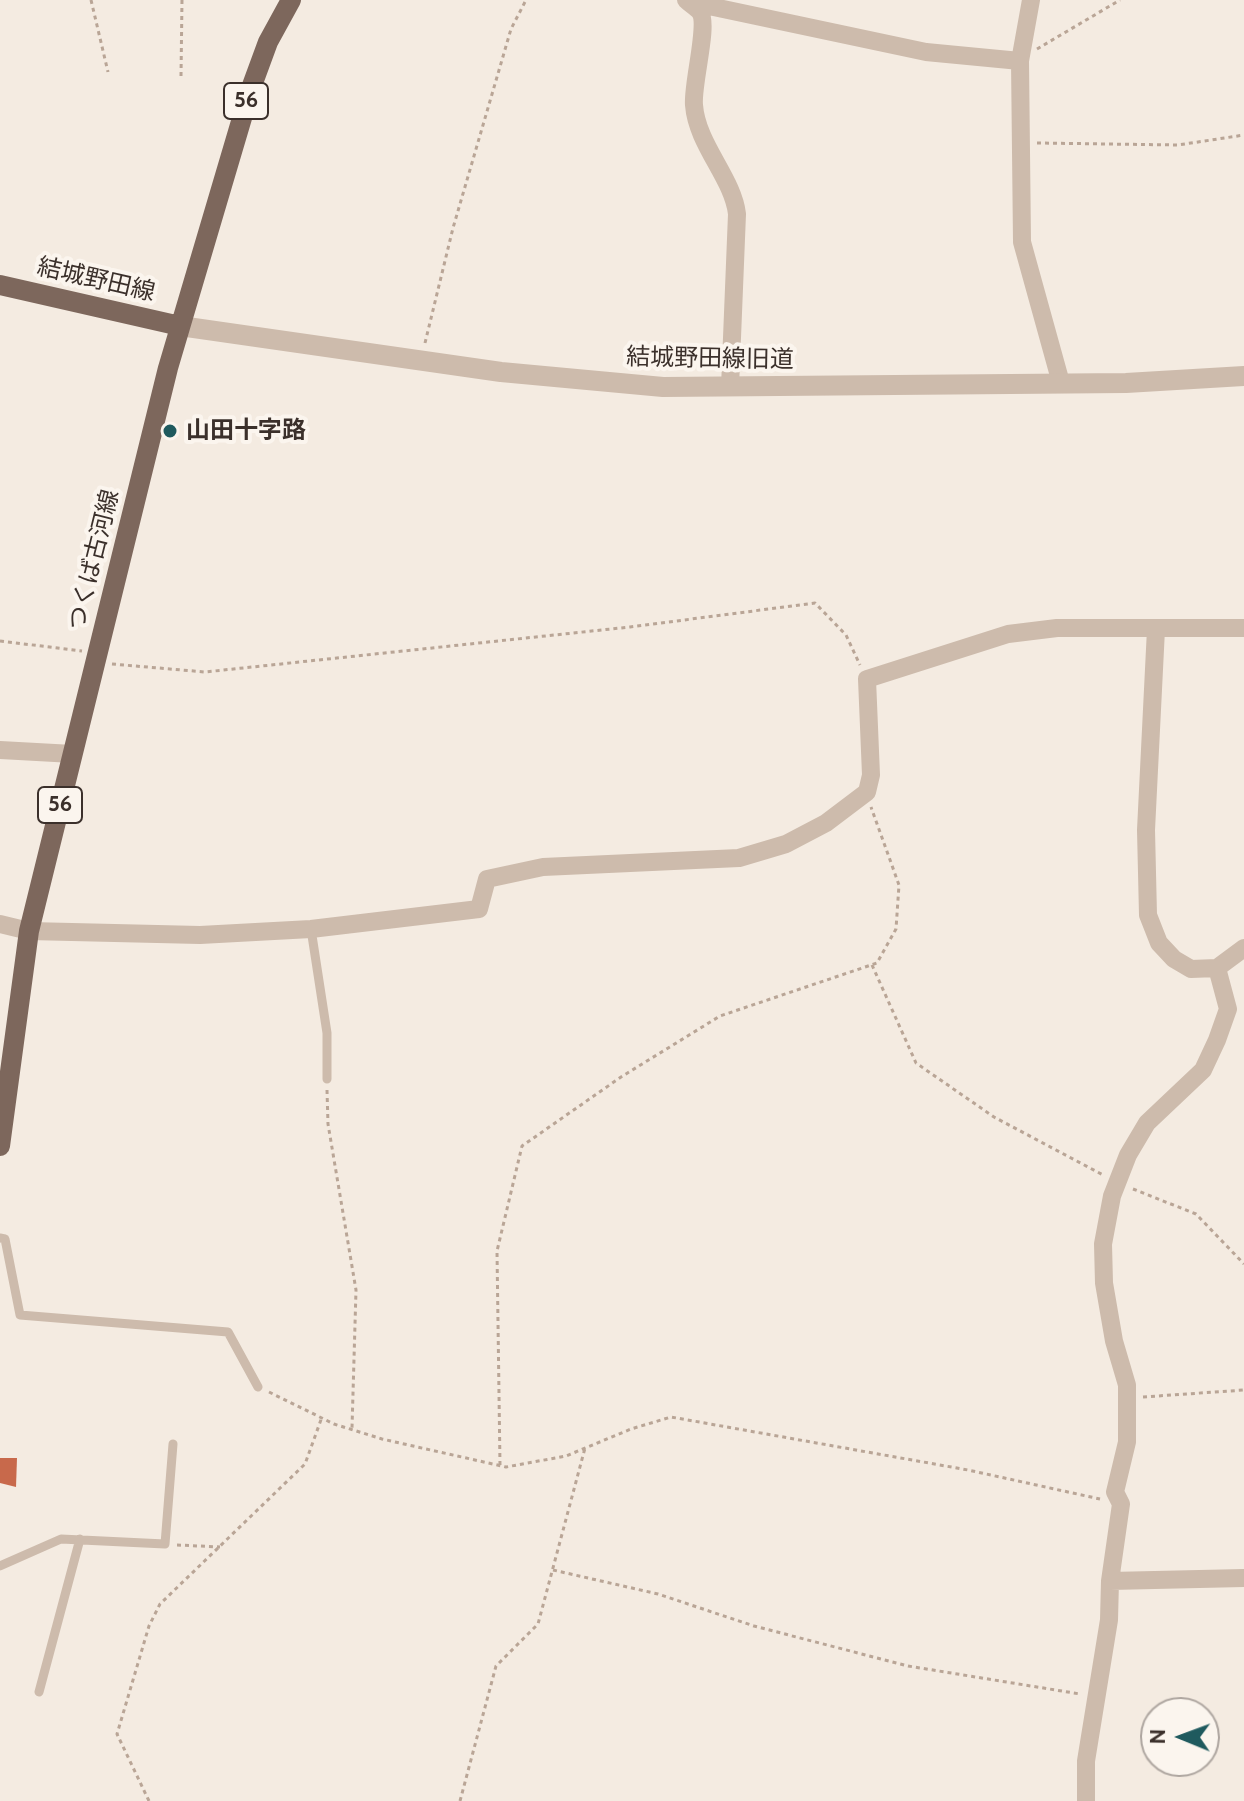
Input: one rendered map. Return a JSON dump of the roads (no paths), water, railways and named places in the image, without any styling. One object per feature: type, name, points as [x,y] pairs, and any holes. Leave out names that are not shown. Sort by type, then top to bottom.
[{"type":"main road","name":"つくば古河線","points":[[0,1146],[29,931],[180,326],[250,91],[268,42],[291,0]]},
{"type":"main road","name":"結城野田線","points":[[0,285],[180,326]]},
{"type":"street","points":[[687,0],[926,52],[1020,61]]},
{"type":"street","points":[[687,0],[700,12],[704,22],[693,81],[694,109],[722,179],[736,198],[730,387]]},
{"type":"street","points":[[1031,0],[1020,61],[1022,242],[1049,328],[1061,383]]},
{"type":"street","name":"結城野田線旧道","points":[[180,326],[573,381],[730,387],[1061,383],[1244,376]]},
{"type":"street","points":[[0,924],[29,931],[200,935],[311,929],[479,909],[487,879],[543,867],[739,858],[786,844],[826,823],[867,792],[871,775],[867,679],[1008,634],[1057,628],[1244,628]]},
{"type":"street","points":[[1156,629],[1146,842],[1148,915],[1159,943],[1174,959],[1191,969],[1217,968],[1244,948]]},
{"type":"street","points":[[0,750],[73,754]]},
{"type":"street","points":[[1086,1801],[1086,1761],[1109,1620],[1110,1581],[1121,1504],[1115,1492],[1127,1442],[1127,1398],[1104,1283],[1103,1244],[1117,1183],[1147,1123],[1203,1070],[1228,1009],[1217,968]]},
{"type":"street","points":[[1110,1581],[1244,1578]]},
{"type":"lane","points":[[311,929],[327,1033],[327,1079]]},
{"type":"lane","points":[[0,1238],[5,1239],[20,1315],[228,1332],[258,1387]]},
{"type":"lane","points":[[0,1566],[61,1539],[165,1544],[173,1444]]},
{"type":"lane","points":[[39,1692],[80,1539]]},
{"type":"place","name":"山田十字路","points":[[170,431]]}]
